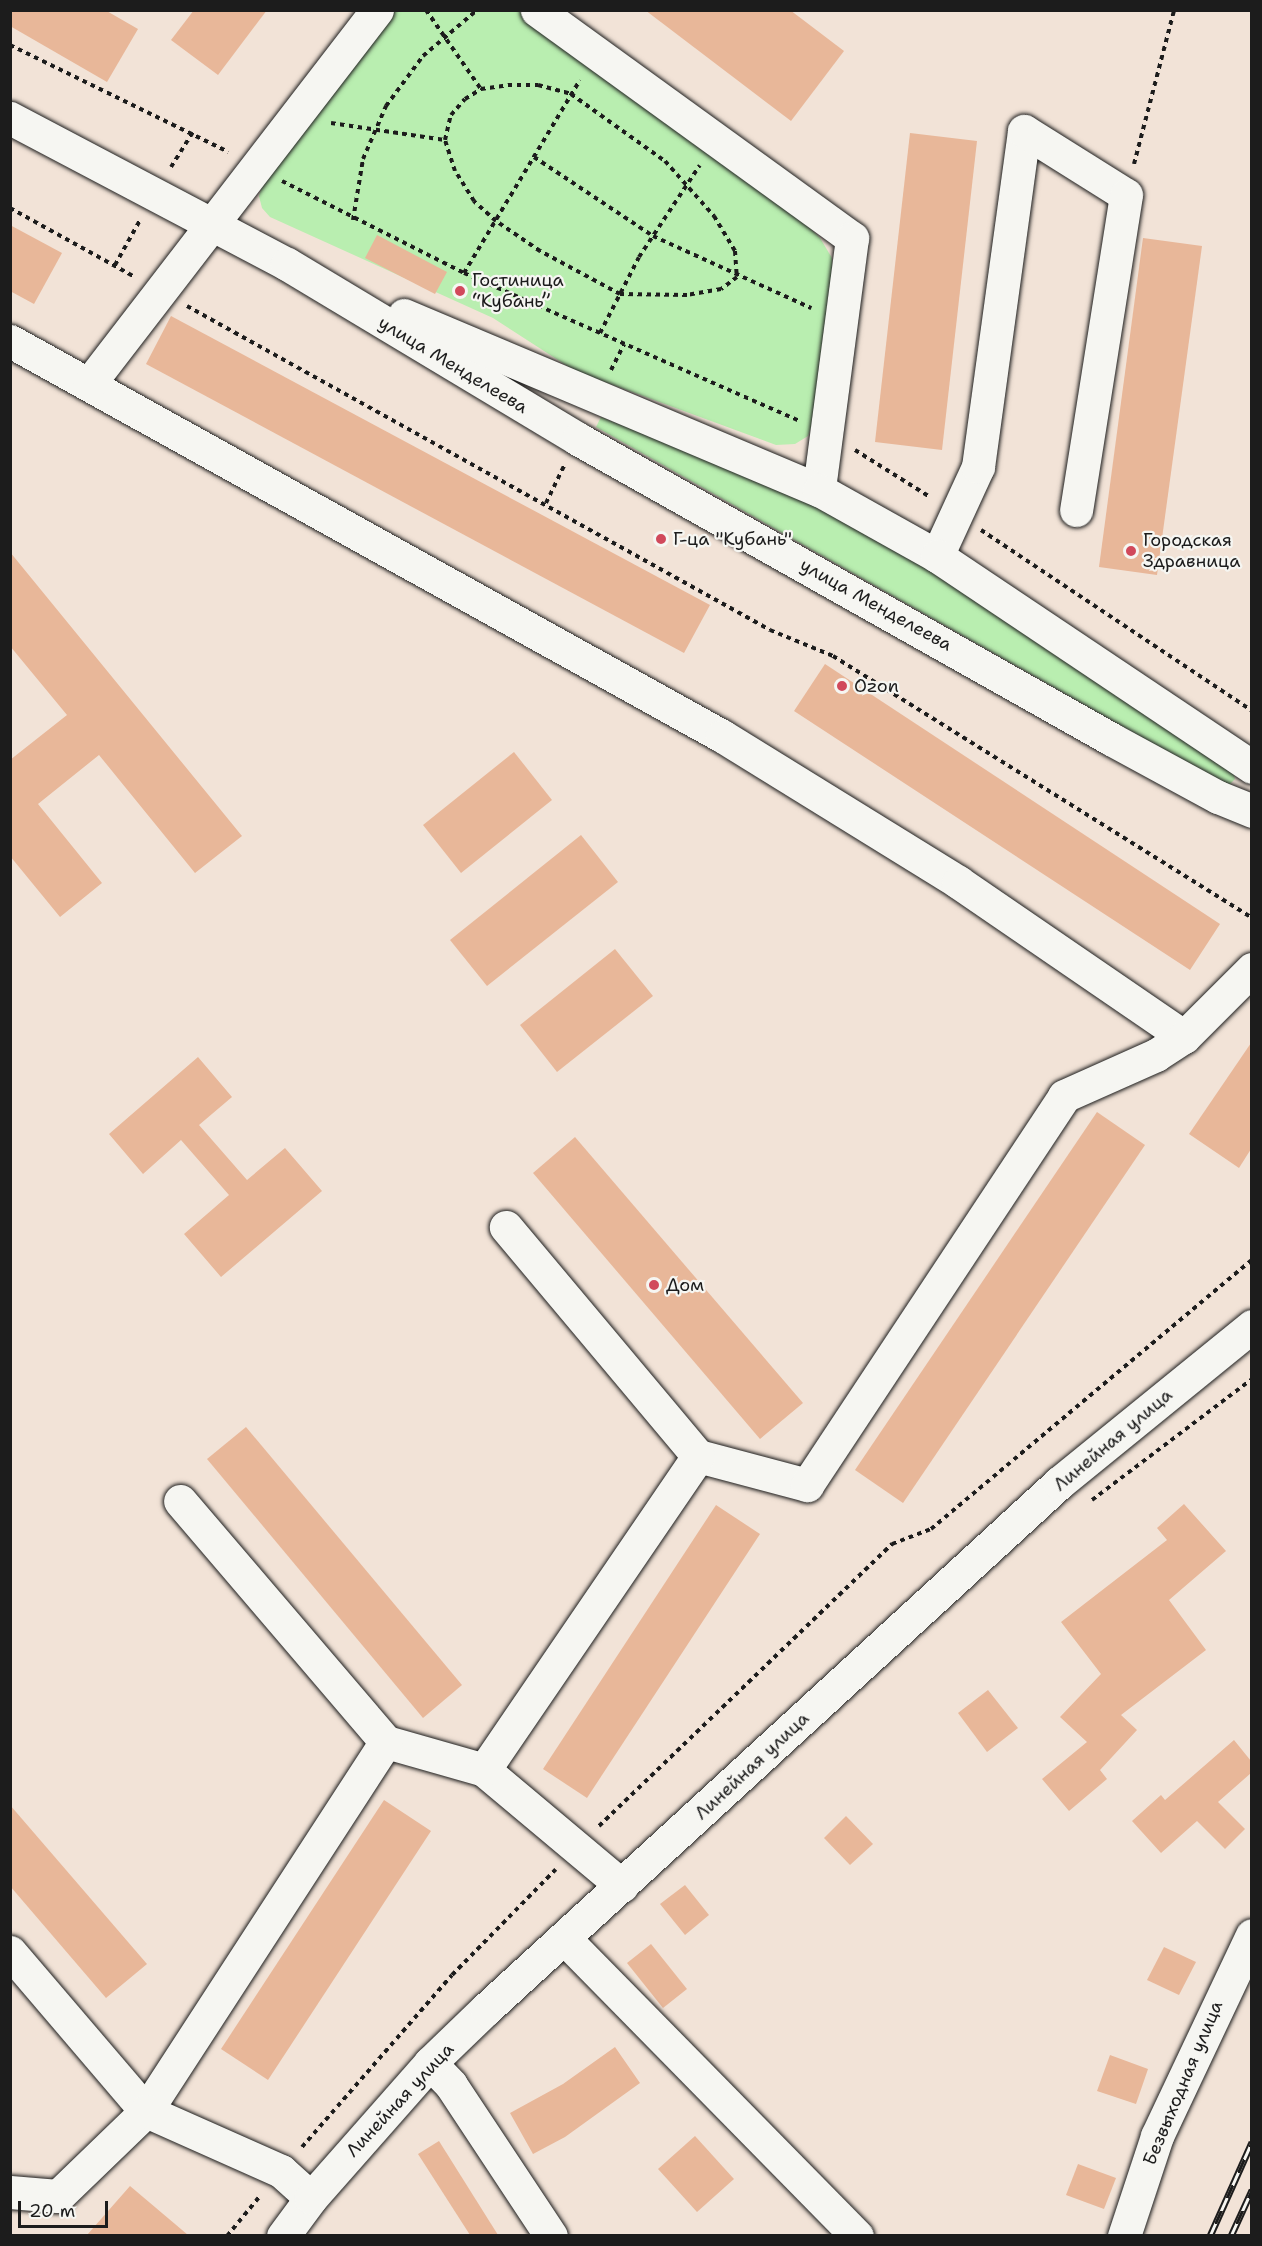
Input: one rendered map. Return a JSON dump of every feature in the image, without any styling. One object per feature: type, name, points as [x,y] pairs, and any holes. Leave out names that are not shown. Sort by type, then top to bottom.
[{"type":"main road","points":[[89,384],[255,167],[297,117],[377,10]]},
{"type":"main road","points":[[537,10],[715,142],[852,238],[819,490]]},
{"type":"main road","name":"улица Менделеева","points":[[10,118],[287,264],[578,439],[1131,749],[1218,797],[1251,811]]},
{"type":"main road","points":[[937,556],[955,512],[978,467],[1024,131],[1126,195],[1076,510]]},
{"type":"main road","name":"улица Менделеева","points":[[287,264],[819,490],[937,556],[1251,767]]},
{"type":"main road","points":[[10,341],[722,736],[958,882],[1184,1037]]},
{"type":"main road","points":[[506,1227],[698,1456],[807,1485],[1064,1096],[1156,1055],[1184,1037],[1251,969]]},
{"type":"main road","name":"Линейная улица","points":[[283,2235],[311,2198],[430,2063],[1059,1483],[1251,1326]]},
{"type":"main road","points":[[484,1770],[698,1456]]},
{"type":"main road","points":[[180,1501],[386,1742],[484,1770],[622,1886]]},
{"type":"main road","points":[[10,2192],[58,2196],[147,2111],[386,1742]]},
{"type":"main road","name":"Безвыходная улица","points":[[1124,2235],[1157,2136],[1251,1935]]},
{"type":"main road","points":[[564,1938],[857,2235]]},
{"type":"main road","points":[[10,1952],[147,2111],[281,2171],[311,2198]]},
{"type":"main road","points":[[430,2063],[458,2094],[551,2235]]},
{"type":"path","points":[[426,10],[482,88]]},
{"type":"path","points":[[353,220],[363,159],[373,131],[403,82],[444,36],[477,10]]},
{"type":"path","points":[[1126,195],[1174,10]]},
{"type":"path","points":[[10,45],[193,132],[353,220],[464,273],[827,433],[955,512],[1251,711]]},
{"type":"path","points":[[464,273],[596,54]]},
{"type":"path","points":[[538,85],[571,94],[638,140],[688,183],[714,216],[735,251],[737,277],[721,289],[687,295],[620,294],[549,257],[496,221],[474,201],[455,171],[445,141],[451,115],[482,88],[538,85]]},
{"type":"path","points":[[297,117],[445,141]]},
{"type":"path","points":[[600,333],[653,236],[715,142]]},
{"type":"path","points":[[534,156],[653,236],[737,277],[842,321]]},
{"type":"path","points":[[10,208],[770,630],[833,656],[1251,918]]},
{"type":"path","points":[[227,2235],[452,1975],[795,1632],[892,1544],[931,1529],[1251,1260]]},
{"type":"green space","points":[[391,11],[519,11],[804,222],[820,238],[832,258],[834,279],[815,417],[808,436],[795,444],[776,445],[575,371],[493,318],[270,217],[262,208],[259,196],[263,182]]},
{"type":"green space","points":[[601,417],[797,495],[879,537],[1233,772],[1235,779],[1230,784],[1222,783],[596,427]]},
{"type":"building","points":[[10,10],[105,10],[138,29],[107,82],[10,26]]},
{"type":"building","points":[[194,10],[267,10],[218,75],[171,40]]},
{"type":"building","points":[[645,10],[790,10],[844,51],[791,121]]},
{"type":"building","points":[[910,133],[977,141],[942,450],[875,442]]},
{"type":"building","points":[[10,225],[62,253],[34,304],[10,291]]},
{"type":"building","points":[[377,235],[447,272],[435,294],[365,258]]},
{"type":"building","points":[[1143,238],[1202,246],[1157,575],[1099,567]]},
{"type":"building","points":[[171,316],[710,605],[684,653],[146,364]]},
{"type":"building","points":[[10,552],[242,836],[195,873],[99,755],[38,804],[102,883],[60,917],[10,856],[10,760],[67,715],[10,646]]},
{"type":"building","points":[[825,664],[1220,924],[1190,970],[794,711]]},
{"type":"building","points":[[514,752],[552,800],[461,873],[423,825]]},
{"type":"building","points":[[581,835],[618,882],[487,986],[450,940]]},
{"type":"building","points":[[615,949],[653,996],[557,1072],[520,1025]]},
{"type":"building","points":[[1251,1043],[1251,1149],[1239,1168],[1189,1134]]},
{"type":"building","points":[[198,1057],[232,1097],[199,1125],[247,1180],[285,1148],[322,1191],[221,1277],[184,1234],[229,1195],[181,1140],[143,1174],[109,1134]]},
{"type":"building","points":[[1097,1112],[1145,1145],[903,1503],[855,1470]]},
{"type":"building","points":[[575,1137],[803,1403],[760,1439],[533,1173]]},
{"type":"building","points":[[246,1427],[462,1685],[423,1718],[207,1459]]},
{"type":"building","points":[[1184,1504],[1226,1551],[1169,1600],[1206,1650],[1121,1715],[1137,1730],[1100,1770],[1107,1779],[1069,1811],[1042,1779],[1087,1742],[1060,1717],[1101,1674],[1061,1622],[1167,1540],[1157,1528]]},
{"type":"building","points":[[716,1505],[760,1534],[587,1798],[543,1769]]},
{"type":"building","points":[[988,1690],[1018,1728],[987,1752],[958,1713]]},
{"type":"building","points":[[1234,1740],[1251,1761],[1251,1773],[1218,1802],[1245,1829],[1225,1849],[1197,1821],[1161,1853],[1132,1821],[1161,1795],[1165,1800]]},
{"type":"building","points":[[384,1800],[431,1831],[268,2080],[221,2049]]},
{"type":"building","points":[[10,1805],[147,1964],[106,1998],[10,1886]]},
{"type":"building","points":[[846,1816],[873,1844],[850,1865],[824,1838]]},
{"type":"building","points":[[685,1885],[709,1915],[685,1935],[660,1904]]},
{"type":"building","points":[[651,1944],[687,1989],[663,2008],[627,1963]]},
{"type":"building","points":[[1164,1947],[1196,1962],[1179,1995],[1147,1980]]},
{"type":"building","points":[[615,2047],[640,2083],[565,2137],[533,2154],[510,2113],[563,2084]]},
{"type":"building","points":[[1110,2055],[1148,2069],[1136,2104],[1097,2091]]},
{"type":"building","points":[[695,2136],[734,2179],[697,2212],[658,2169]]},
{"type":"building","points":[[439,2141],[498,2235],[470,2235],[418,2154]]},
{"type":"building","points":[[1078,2164],[1116,2178],[1104,2209],[1066,2195]]},
{"type":"building","points":[[130,2186],[188,2235],[87,2235]]},
{"type":"railway","points":[[1210,2236],[1252,2142]]},
{"type":"railway","points":[[1231,2236],[1252,2190]]},
{"type":"place","name":"Гостиница “Кубань”","points":[[460,291]]},
{"type":"place","name":"Г-ца \"Кубань\"","points":[[661,539]]},
{"type":"place","name":"Городская Здравница","points":[[1131,551]]},
{"type":"place","name":"Ozon","points":[[842,686]]},
{"type":"place","name":"Дом","points":[[654,1285]]}]
